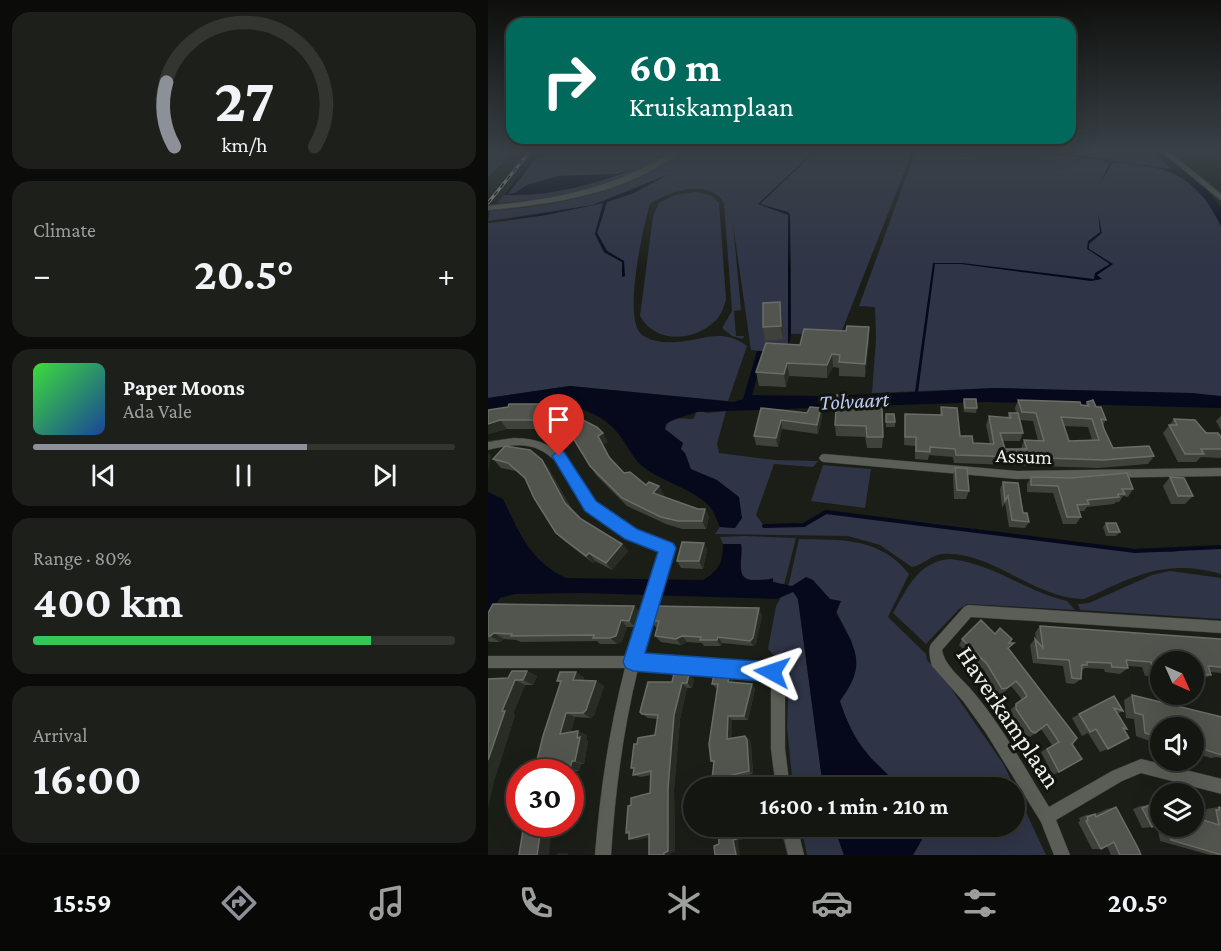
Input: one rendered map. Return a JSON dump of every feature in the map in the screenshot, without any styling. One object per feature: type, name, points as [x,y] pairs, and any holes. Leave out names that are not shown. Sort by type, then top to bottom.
[{"type":"main road","points":[[488,208],[583,195],[598,190]]},
{"type":"street","points":[[488,446],[512,442],[532,443],[547,448],[559,456],[590,506],[631,534],[668,548],[633,662],[620,714],[606,796],[602,855]]},
{"type":"street","name":"Assum","points":[[824,458],[1017,475],[1222,472]]},
{"type":"street","name":"Haverkamplaan","points":[[1222,627],[968,611],[935,648],[937,661],[968,696],[991,728],[1047,817],[1117,776],[1141,766],[1222,787]]},
{"type":"street","points":[[488,662],[633,662],[772,672],[778,678],[780,689],[778,749],[782,777]]},
{"type":"street","points":[[1047,817],[1062,855]]},
{"type":"street","points":[[792,837],[796,855]]},
{"type":"shaded area","points":[[511,190],[520,190],[515,193],[508,194]]},
{"type":"shaded area","points":[[555,190],[584,190],[546,198],[498,203],[504,195]]},
{"type":"shaded area","points":[[607,190],[636,190],[593,205],[488,221],[490,211],[542,205]]},
{"type":"shaded area","points":[[640,190],[684,190],[650,204],[636,272],[634,310],[636,325],[641,334],[658,341],[676,342],[720,336],[738,340],[747,346],[728,401],[570,386],[488,398],[488,223],[546,215],[604,203],[595,234],[604,252],[622,262],[622,276],[624,261],[607,251],[597,233],[607,202]]},
{"type":"shaded area","points":[[704,190],[897,190],[841,333],[791,334],[790,215],[788,348],[773,352],[751,350],[733,224],[741,310],[734,311],[736,336],[744,336],[743,339],[732,336],[722,328],[732,311],[724,203],[718,195]]},
{"type":"shaded area","points":[[901,190],[1196,190],[1206,200],[1221,226],[1221,396],[995,388],[872,393],[876,339],[875,307],[859,306]]},
{"type":"shaded area","points":[[695,192],[711,195],[719,203],[726,299],[720,315],[707,327],[697,333],[676,337],[655,332],[640,316],[653,216],[659,203],[675,195]]},
{"type":"shaded area","points":[[698,410],[707,413],[726,411],[717,444],[719,453],[775,460],[818,461],[813,467],[774,464],[756,515],[764,526],[799,526],[826,512],[932,523],[1136,551],[1173,552],[1204,546],[1221,547],[1221,574],[1183,568],[1166,569],[1135,577],[1084,599],[1065,597],[1047,591],[996,567],[961,555],[942,554],[912,567],[880,545],[848,536],[715,534],[720,527],[735,528],[675,462],[665,429],[672,420],[693,419]]},
{"type":"shaded area","points":[[823,465],[871,469],[865,508],[811,501]]},
{"type":"shaded area","points":[[720,537],[796,538],[784,585],[769,580],[752,580],[744,577],[740,566],[741,544],[723,544]]},
{"type":"shaded area","points":[[799,539],[859,543],[886,553],[898,562],[909,574],[888,617],[926,654],[927,660],[948,684],[1004,765],[1010,777],[890,777],[875,764],[850,731],[839,701],[852,642],[830,599],[813,582],[798,599],[822,777],[792,777],[787,727],[789,673],[768,649],[776,606],[789,583]]},
{"type":"shaded area","points":[[950,559],[981,566],[1037,591],[1067,601],[1075,610],[967,604],[959,609],[926,644],[893,613],[915,577],[930,565]]},
{"type":"shaded area","points":[[1170,571],[1221,578],[1221,619],[1080,610],[1078,604],[1089,603],[1152,575]]},
{"type":"shaded area","points":[[1025,810],[1046,855],[913,855],[923,837],[1025,837]]},
{"type":"shaded area","points":[[803,837],[838,837],[844,855],[807,855]]},
{"type":"water","points":[[508,190],[511,190],[508,194],[520,190],[565,190],[537,194],[504,195]]},
{"type":"water","points":[[630,190],[640,190],[607,202],[597,233],[607,251],[624,261],[625,276],[622,277],[622,262],[604,252],[595,234],[603,203],[546,215],[488,223],[593,205]]},
{"type":"water","points":[[773,190],[775,190],[760,204],[788,212],[790,215],[791,334],[788,350],[774,352],[788,347],[788,215],[758,204]]},
{"type":"water","points":[[1196,190],[1208,190],[1221,208],[1221,226],[1212,209]]},
{"type":"water","name":"Tolvaart","points":[[1098,213],[1102,233],[1089,244],[1089,249],[1113,264],[1097,275],[1102,279],[1091,281],[961,264],[935,264],[918,392],[995,388],[1192,393],[1221,396],[1222,408],[986,402],[696,412],[666,424],[665,429],[683,443],[681,449],[691,469],[717,480],[739,497],[742,518],[735,528],[720,527],[704,501],[689,491],[653,474],[641,465],[618,433],[605,421],[591,413],[557,404],[522,405],[488,411],[488,398],[570,386],[734,402],[743,399],[757,351],[772,352],[764,353],[752,395],[832,396],[915,392],[933,263],[962,263],[1094,279],[1095,273],[1110,264],[1087,249],[1088,241],[1100,232]]},
{"type":"water","points":[[488,492],[503,499],[520,534],[534,554],[566,578],[703,580],[719,565],[723,544],[741,544],[741,569],[745,578],[766,580],[773,578],[773,582],[792,586],[806,577],[813,580],[830,599],[841,601],[836,613],[854,648],[856,667],[854,677],[840,701],[857,739],[891,777],[822,777],[798,599],[793,592],[777,599],[581,593],[515,594],[500,598],[488,616]]},
{"type":"water","points":[[838,837],[923,837],[913,855],[844,855]]},
{"type":"building","points":[[780,302],[781,326],[763,327],[763,303]]},
{"type":"building","points":[[847,326],[869,327],[865,364],[839,362],[840,355],[832,354],[827,365],[787,363],[784,374],[756,372],[766,343],[800,345],[804,329],[846,331]]},
{"type":"building","points":[[837,395],[847,395],[847,407],[882,407],[883,437],[867,437],[866,426],[835,425]]},
{"type":"building","points":[[964,399],[976,399],[977,408],[965,408]]},
{"type":"building","points":[[1018,400],[1080,402],[1081,405],[1089,406],[1087,402],[1093,400],[1096,407],[1101,407],[1106,420],[1101,419],[1113,448],[1149,446],[1154,456],[1103,460],[956,455],[955,449],[930,447],[930,452],[916,451],[916,437],[905,437],[905,414],[942,415],[941,407],[957,408],[960,436],[972,436],[973,443],[994,444],[989,416],[1011,418],[1009,413],[1018,413],[1023,433],[1000,433],[1005,449],[1027,449],[1024,440],[1044,441],[1036,413],[1022,412]],"holes":[[[1061,417],[1092,419],[1099,440],[1069,441]]]},
{"type":"building","points":[[509,404],[541,404],[561,409],[597,427],[603,433],[598,436],[609,457],[624,473],[630,472],[646,485],[649,482],[659,486],[653,493],[698,509],[705,509],[702,521],[678,521],[661,517],[622,498],[590,466],[567,428],[564,431],[545,421],[529,420],[500,420],[488,424],[488,410],[508,407]]},
{"type":"building","points":[[810,407],[821,408],[817,425],[781,420],[776,438],[754,436],[761,408],[807,413]]},
{"type":"building","points":[[886,414],[894,414],[895,422],[886,422]]},
{"type":"building","points":[[1174,419],[1195,420],[1206,433],[1218,433],[1222,438],[1222,449],[1201,449],[1204,454],[1185,454],[1169,425],[1177,425]]},
{"type":"building","points":[[505,446],[530,450],[542,460],[565,503],[581,519],[622,544],[606,563],[589,553],[586,556],[556,533],[534,498],[525,478],[508,463],[493,459]]},
{"type":"building","points":[[955,468],[967,468],[969,491],[957,490]]},
{"type":"building","points":[[1127,473],[1133,489],[1122,489],[1125,494],[1118,494],[1119,497],[1087,500],[1089,504],[1077,505],[1081,517],[1067,517],[1058,486],[1031,485],[1031,477],[1071,478]]},
{"type":"building","points":[[1170,477],[1184,478],[1193,496],[1178,496]]},
{"type":"building","points":[[1003,482],[1018,483],[1023,513],[1027,513],[1029,522],[1012,520],[1008,496],[1005,501]]},
{"type":"building","points":[[1106,523],[1116,523],[1120,532],[1109,532]]},
{"type":"building","points":[[682,542],[704,543],[699,561],[677,561]]},
{"type":"building","points":[[493,604],[634,606],[629,621],[621,620],[616,636],[593,638],[594,635],[511,636],[512,634],[494,633],[488,636],[488,613]]},
{"type":"building","points":[[654,606],[759,608],[753,638],[750,641],[718,637],[717,640],[700,640],[701,637],[682,636],[676,639],[655,636],[659,621],[650,621]]},
{"type":"building","points":[[981,620],[995,634],[1000,628],[1012,639],[1009,643],[1014,643],[1008,648],[1077,738],[1072,744],[1082,759],[1059,772],[1047,749],[1059,742],[1047,724],[1035,733],[1031,731],[1016,709],[1016,704],[1027,696],[1022,688],[1016,681],[1002,689],[987,664],[962,639]]},
{"type":"building","points":[[1040,626],[1222,639],[1222,667],[1208,666],[1211,675],[1204,675],[1204,651],[1150,651],[1150,662],[1126,660],[1128,668],[1112,667],[1111,663],[1087,662],[1087,665],[1082,665],[1081,679],[1072,678],[1069,660],[1038,658],[1035,639],[1043,648]]},
{"type":"building","points":[[512,671],[527,671],[523,680],[515,680],[502,711],[505,711],[488,760],[488,679],[508,678]]},
{"type":"building","points":[[560,672],[576,672],[573,680],[596,681],[586,710],[583,713],[566,713],[560,734],[578,731],[577,738],[580,737],[575,759],[537,759],[561,681],[557,681]]},
{"type":"building","points":[[674,674],[689,674],[687,683],[682,683],[674,715],[668,788],[668,851],[664,855],[649,855],[649,834],[629,839],[629,832],[626,833],[628,806],[631,805],[631,798],[650,793],[651,771],[633,775],[634,768],[631,768],[634,744],[637,744],[638,738],[655,735],[658,715],[640,712],[648,682],[672,682]]},
{"type":"building","points":[[714,675],[729,675],[728,682],[752,684],[744,716],[728,716],[727,739],[745,736],[749,771],[728,777],[712,777],[714,761],[711,761],[709,744],[718,684],[712,684]]},
{"type":"building","points":[[1132,695],[1150,699],[1150,705],[1173,705],[1222,717],[1222,755],[1204,749],[1204,717],[1150,717],[1150,735],[1145,733],[1143,715],[1135,713]]},
{"type":"building","points":[[1114,696],[1123,711],[1114,708],[1127,729],[1123,728],[1129,738],[1108,749],[1096,729],[1090,732],[1079,714]]},
{"type":"building","points":[[1150,805],[1150,823],[1142,808]]},
{"type":"building","points":[[1116,807],[1141,855],[1120,855],[1114,842],[1101,849],[1086,821],[1087,817],[1095,814],[1096,817]]},
{"type":"building","points":[[1219,807],[1222,808],[1222,855],[1171,840],[1171,837],[1204,837],[1204,820],[1219,825],[1216,810],[1219,810]]},
{"type":"building","points":[[522,837],[540,837],[537,855],[519,855]]},
{"type":"building","points":[[719,837],[742,837],[733,840],[736,855],[715,855],[714,846],[719,844]]},
{"type":"waterway","points":[[764,526],[804,525],[826,512],[1135,551],[1222,547]]},
{"type":"railway","points":[[488,203],[499,190]]},
{"type":"route","points":[[559,456],[590,506],[610,522],[631,534],[668,548],[633,662],[772,672]]}]
